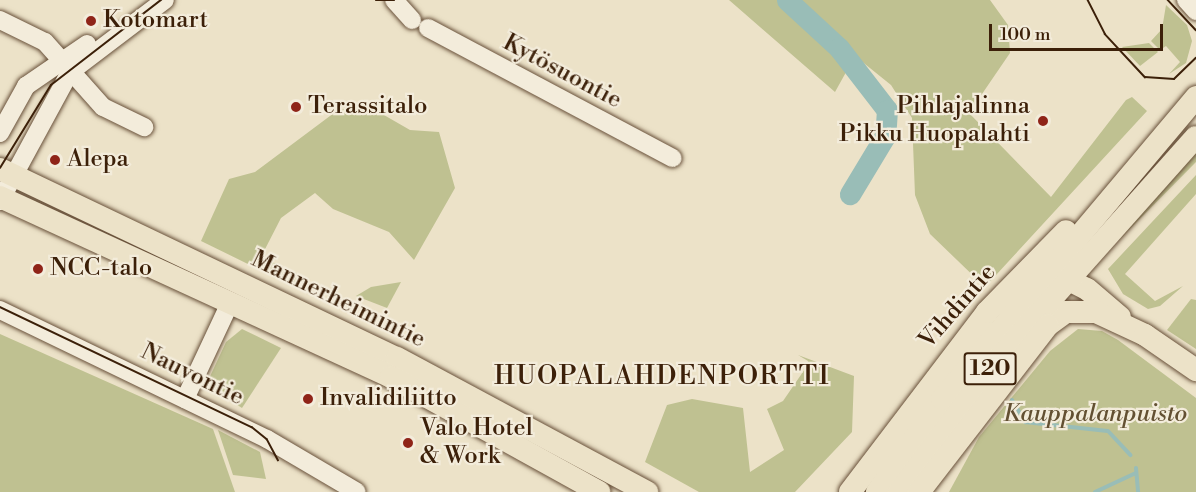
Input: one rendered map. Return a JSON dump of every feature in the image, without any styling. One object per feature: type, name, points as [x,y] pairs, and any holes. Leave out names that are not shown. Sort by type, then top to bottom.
[{"type":"main road","name":"Vihdintie","points":[[877,492],[942,399],[1127,176],[1196,97]]},
{"type":"main road","name":"120","points":[[899,492],[998,359],[1196,137]]},
{"type":"main road","name":"Mannerheimintie","points":[[7,172],[405,361],[647,492]]},
{"type":"main road","name":"Vihdintie","points":[[850,492],[958,348],[1024,273],[1127,176]]},
{"type":"main road","name":"Mannerheimintie","points":[[1,198],[391,377],[599,492]]},
{"type":"main road","points":[[1024,273],[1047,274],[1070,280],[1132,328],[1196,370]]},
{"type":"main road","points":[[919,492],[1048,325],[1070,280]]},
{"type":"main road","points":[[1048,325],[1078,309],[1132,328]]},
{"type":"street","points":[[1,198],[7,172],[66,67],[146,0]]},
{"type":"street","points":[[0,133],[21,92],[66,67],[165,0]]},
{"type":"street","name":"Kytösuontie","points":[[394,0],[420,24],[674,158]]},
{"type":"street","points":[[1188,0],[1196,3]]},
{"type":"street","points":[[1188,0],[1196,10]]},
{"type":"street","points":[[0,20],[45,42],[103,107],[144,126]]},
{"type":"street","points":[[185,399],[230,303]]},
{"type":"street","name":"Nauvontie","points":[[0,310],[185,399],[357,492]]},
{"type":"green space","points":[[729,0],[990,0],[1008,25],[1010,53],[969,113],[1051,197],[1126,100],[1132,97],[1147,111],[985,287],[930,234],[915,195],[912,118],[891,85],[855,56],[835,92]]},
{"type":"green space","points":[[1166,5],[1187,25],[1192,41],[1186,63],[1169,74],[1180,62],[1166,46],[1160,50],[1151,41],[1162,29]]},
{"type":"green space","points":[[1149,43],[1158,52],[1140,66],[1122,47]]},
{"type":"green space","points":[[370,107],[410,130],[439,132],[455,188],[414,260],[389,232],[333,209],[315,193],[281,218],[261,257],[299,274],[293,286],[201,241],[229,179],[255,172],[338,110]]},
{"type":"green space","points":[[1196,152],[1196,162],[1118,241]]},
{"type":"green space","points":[[1196,175],[1196,194],[1125,274],[1155,301],[1183,286],[1160,306],[1148,309],[1123,294],[1108,269]]},
{"type":"green space","points":[[401,282],[387,308],[356,296],[371,287]]},
{"type":"green space","points":[[1191,299],[1196,300],[1196,349],[1167,330]]},
{"type":"green space","points":[[242,329],[281,348],[242,408],[206,385],[226,342]]},
{"type":"green space","name":"Kauppalanpuisto","points":[[1078,329],[1102,331],[1118,340],[1196,398],[1196,492],[949,492],[979,437],[1050,351]]},
{"type":"green space","points":[[0,334],[213,429],[235,492],[0,492]]},
{"type":"green space","points":[[798,355],[854,376],[852,432],[795,492],[699,492],[645,462],[667,405],[692,399],[743,408],[750,472],[784,450],[767,409],[783,401],[807,366],[808,361]]},
{"type":"green space","points":[[218,430],[260,452],[266,479],[233,475]]},
{"type":"waterway","points":[[787,0],[839,48],[887,110],[885,136],[850,194]]},
{"type":"waterway","points":[[1012,400],[1025,422],[1108,431],[1130,455]]},
{"type":"waterway","points":[[1136,468],[1138,492]]},
{"type":"waterway","points":[[1095,492],[1136,473]]},
{"type":"tram line","points":[[0,168],[51,85],[161,0]]},
{"type":"tram line","points":[[376,0],[394,0]]},
{"type":"tram line","points":[[1088,0],[1105,34],[1145,77],[1174,79],[1196,58]]},
{"type":"tram line","points":[[1168,0],[1196,30]]},
{"type":"tram line","points":[[0,307],[252,427],[267,439],[278,460]]},
{"type":"place","name":"Kotomart","points":[[91,21]]},
{"type":"place","name":"Terassitalo","points":[[296,107]]},
{"type":"place","name":"Pihlajalinna Pikku Huopalahti","points":[[1043,121]]},
{"type":"place","name":"Alepa","points":[[55,160]]},
{"type":"place","name":"NCC-talo","points":[[38,269]]},
{"type":"place","name":"Invalidiliitto","points":[[308,399]]},
{"type":"place","name":"Valo Hotel & Work","points":[[408,443]]},
{"type":"district","name":"HUOPALAHDENPORTTI","points":[[662,377]]}]
